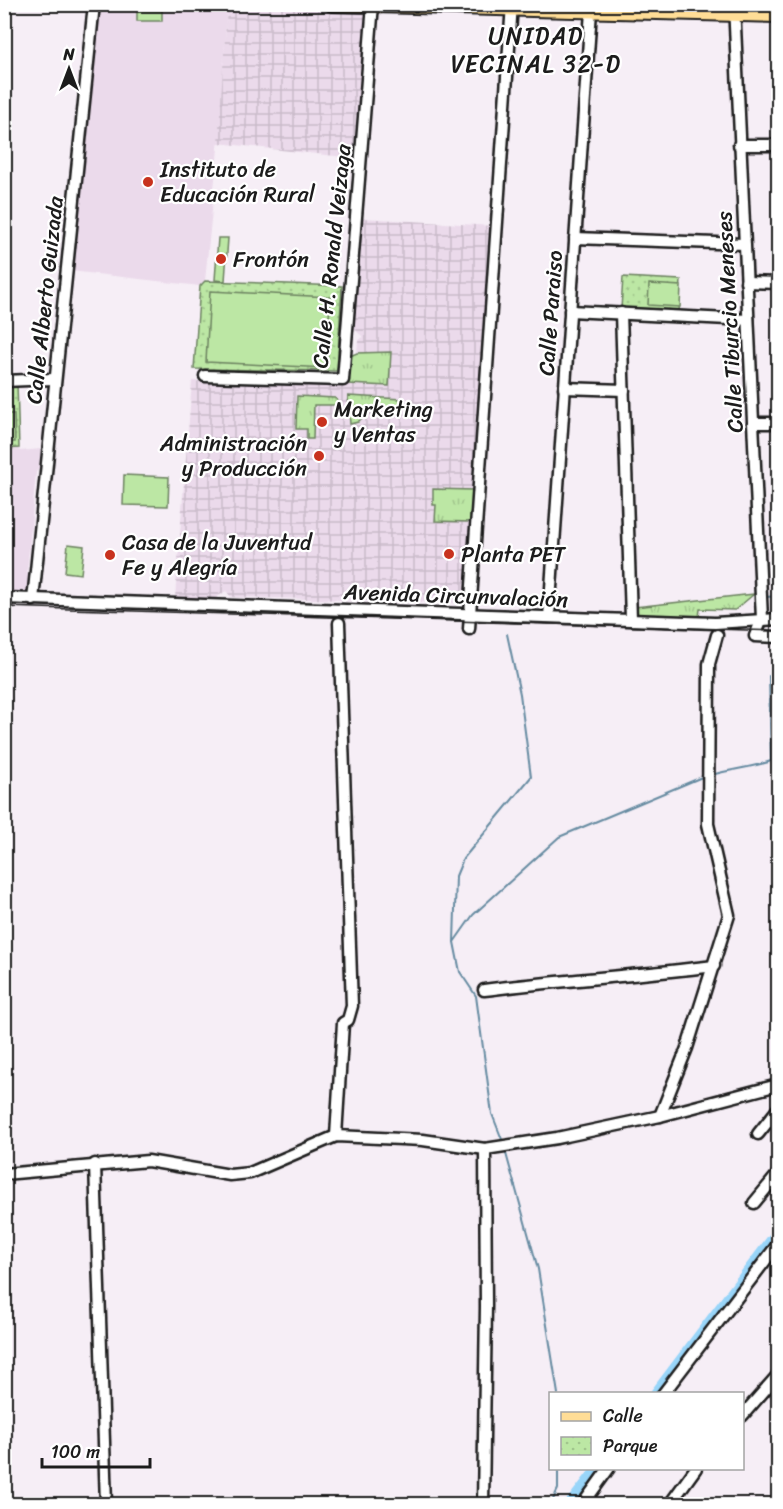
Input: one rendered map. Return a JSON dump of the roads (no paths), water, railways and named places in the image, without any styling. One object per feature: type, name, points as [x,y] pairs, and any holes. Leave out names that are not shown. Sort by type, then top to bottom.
[{"type":"main road","points":[[332,4],[512,7],[591,11],[733,9],[778,15]]},
{"type":"street","name":"Calle Alberto Guizada","points":[[33,600],[94,4]]},
{"type":"street","name":"Calle H. Ronald Veizaga","points":[[205,376],[343,380],[372,5]]},
{"type":"street","points":[[469,629],[512,7]]},
{"type":"street","name":"Calle Tiburcio Meneses","points":[[733,9],[762,619],[755,636],[778,637]]},
{"type":"street","name":"Calle Paraiso","points":[[549,617],[591,11]]},
{"type":"street","points":[[739,145],[778,145]]},
{"type":"street","points":[[575,238],[744,244]]},
{"type":"street","points":[[746,282],[778,283]]},
{"type":"street","points":[[570,311],[748,320]]},
{"type":"street","points":[[621,313],[632,619]]},
{"type":"street","points":[[4,381],[54,379]]},
{"type":"street","points":[[564,388],[624,390]]},
{"type":"street","points":[[753,423],[778,423]]},
{"type":"street","name":"Avenida Circunvalación","points":[[4,598],[715,623],[778,619]]},
{"type":"street","points":[[336,1136],[343,1023],[348,1020],[352,1006],[339,623]]},
{"type":"street","points":[[660,1116],[714,966],[729,915],[708,824],[709,664],[717,634]]},
{"type":"street","points":[[484,990],[549,981],[621,978],[714,966]]},
{"type":"street","points":[[4,1174],[148,1161],[230,1175],[250,1173],[336,1136],[423,1140],[485,1149],[557,1138],[660,1116],[778,1085]]},
{"type":"street","points":[[758,1134],[778,1108]]},
{"type":"street","points":[[483,1504],[486,1306],[485,1149]]},
{"type":"street","points":[[95,1164],[106,1504]]},
{"type":"street","points":[[754,1203],[778,1174]]},
{"type":"street","points":[[665,1392],[778,1244]]},
{"type":"street","points":[[744,1414],[778,1374]]},
{"type":"street","points":[[583,1504],[608,1470]]},
{"type":"street","points":[[670,1504],[695,1470]]},
{"type":"waterway","points":[[766,600],[766,597],[778,596]]},
{"type":"waterway","points":[[454,942],[456,876],[463,859],[531,777],[520,694],[507,634]]},
{"type":"waterway","points":[[712,775],[771,761],[769,676]]},
{"type":"waterway","points":[[503,1142],[492,1114],[476,996],[460,972],[454,942],[473,915],[559,837],[702,777]]},
{"type":"waterway","points":[[505,1150],[538,1269],[558,1392]]},
{"type":"waterway","points":[[659,1392],[778,1234]]},
{"type":"waterway","points":[[551,1504],[558,1489],[558,1470]]},
{"type":"waterway","points":[[572,1504],[598,1470]]},
{"type":"tram line","points":[[4,607],[778,631]]},
{"type":"place","name":"Instituto de Educación Rural","points":[[148,182]]},
{"type":"place","name":"Frontón","points":[[221,259]]},
{"type":"place","name":"Marketing y Ventas","points":[[322,422]]},
{"type":"place","name":"Administración y Producción","points":[[319,456]]},
{"type":"place","name":"Planta PET","points":[[449,554]]},
{"type":"place","name":"Casa de la Juventud Fe y Alegría","points":[[110,555]]},
{"type":"district","name":"UNIDAD VECINAL 32-D","points":[[536,50]]}]
